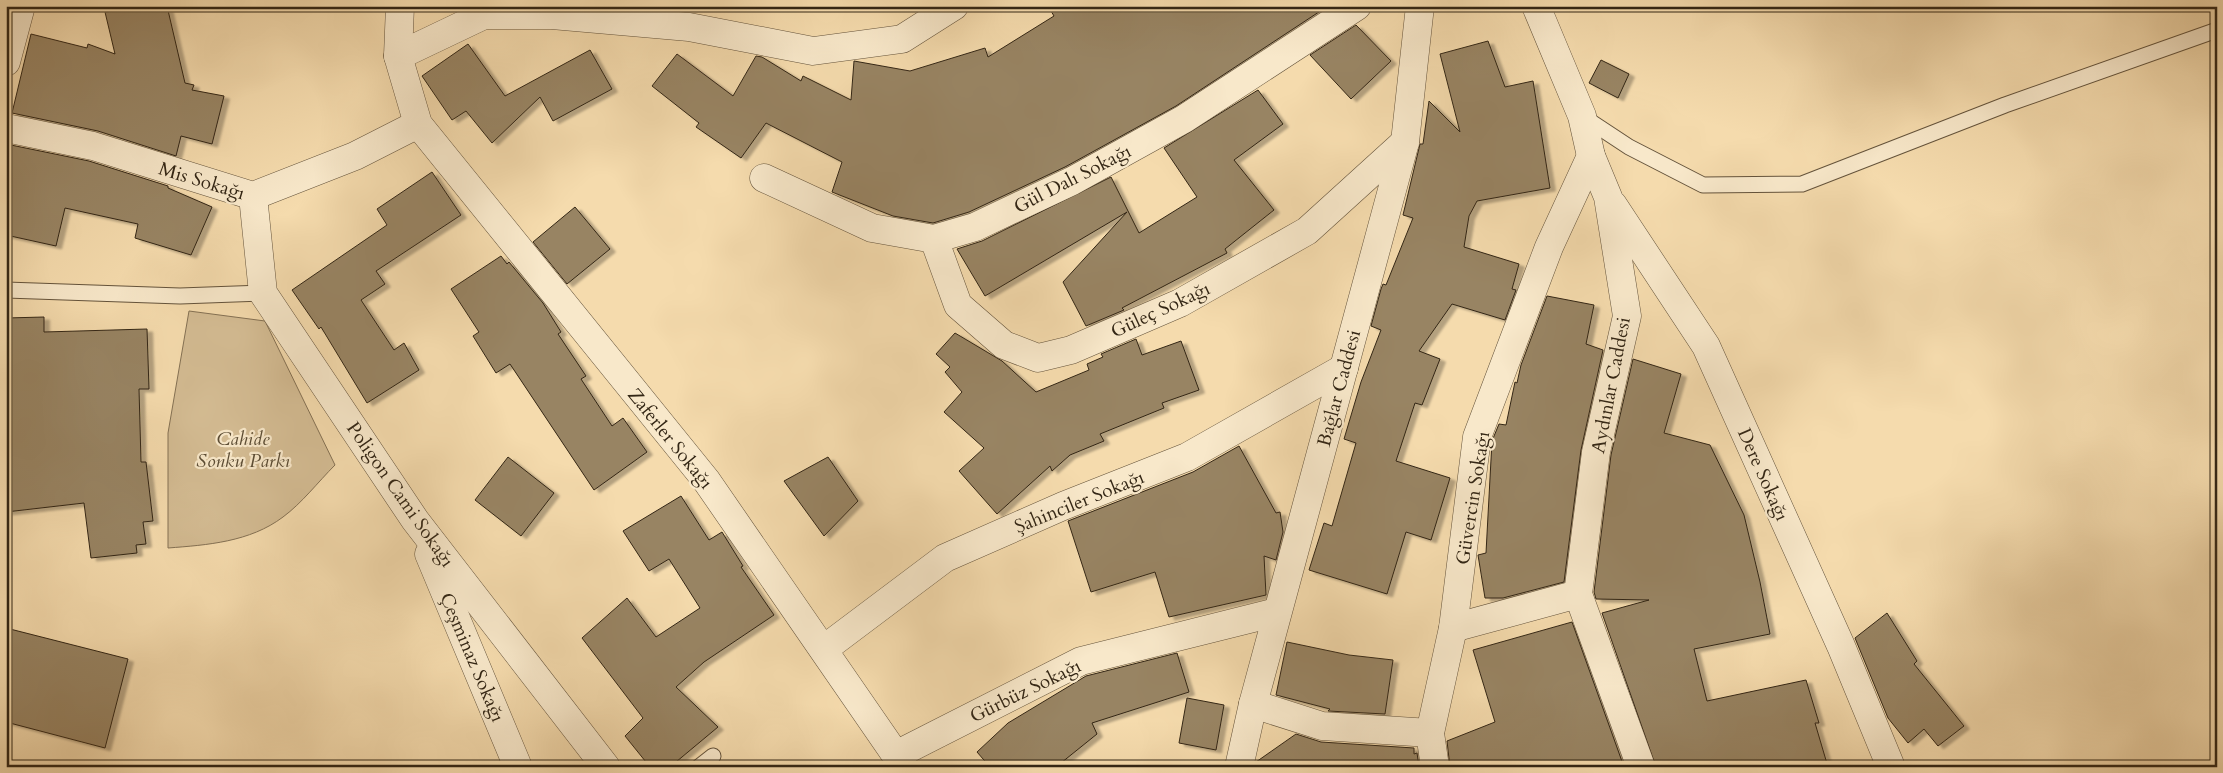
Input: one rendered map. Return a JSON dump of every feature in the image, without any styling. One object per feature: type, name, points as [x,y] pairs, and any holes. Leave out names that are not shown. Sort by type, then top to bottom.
[{"type":"street","points":[[6,62],[21,6]]},
{"type":"street","points":[[400,6],[398,56],[418,124]]},
{"type":"street","points":[[398,56],[484,15],[688,16],[813,51],[902,39],[954,6]]},
{"type":"street","name":"Gül Dalı Sokağı","points":[[764,178],[872,228],[934,240],[975,227],[1072,181],[1184,119],[1357,6]]},
{"type":"street","name":"Bağlar Caddesi","points":[[1239,767],[1252,704],[1405,142],[1420,6]]},
{"type":"street","name":"Aydınlar Caddesi","points":[[1536,6],[1582,116],[1591,156],[1608,197],[1627,316],[1596,452],[1578,594],[1641,767]]},
{"type":"street","name":"Mis Sokağı","points":[[6,128],[93,146],[253,196],[355,156],[418,124]]},
{"type":"street","name":"Zaferler Sokağı","points":[[418,124],[706,480],[900,761]]},
{"type":"street","name":"Güleç Sokağı","points":[[934,240],[958,305],[1004,345],[1038,358],[1070,350],[1180,303],[1307,231],[1405,142]]},
{"type":"street","name":"Güvercin Sokağı","points":[[1435,767],[1430,733],[1453,628],[1477,437],[1549,247],[1591,156]]},
{"type":"street","name":"Poligon Cami Sokağı","points":[[253,196],[263,293],[415,520],[606,767]]},
{"type":"street","name":"Dere Sokağı","points":[[1608,197],[1706,346],[1841,646],[1891,767]]},
{"type":"street","name":"Şahinciler Sokağı","points":[[824,649],[945,558],[1063,506],[1187,458],[1344,368]]},
{"type":"street","name":"Çeşminaz Sokağı","points":[[415,520],[518,767]]},
{"type":"street","points":[[1453,628],[1578,594]]},
{"type":"street","name":"Gürbüz Sokağı","points":[[900,761],[1082,660],[1277,612]]},
{"type":"street","points":[[1252,704],[1322,726],[1430,733]]},
{"type":"lane","points":[[1582,116],[1629,147],[1702,185],[1802,184],[2004,105],[2217,30]]},
{"type":"lane","points":[[6,290],[180,296],[263,293]]},
{"type":"lane","points":[[699,767],[713,756]]},
{"type":"green space","name":"Cahide Sonku Parkı","points":[[189,311],[265,321],[335,465],[297,505],[283,517],[257,532],[228,541],[168,548],[168,433]]},
{"type":"building","points":[[113,6],[167,6],[185,83],[194,85],[192,90],[224,96],[212,144],[181,136],[176,156],[98,131],[12,113],[31,34],[87,48],[88,44],[115,54],[105,12],[114,11]]},
{"type":"building","points":[[1048,6],[1328,6],[1176,106],[1065,167],[969,212],[933,223],[893,216],[832,192],[842,162],[766,123],[741,158],[696,127],[699,123],[652,86],[677,54],[733,96],[756,56],[762,57],[801,81],[803,76],[851,100],[854,61],[910,71],[985,48],[988,57],[1054,16]]},
{"type":"building","points":[[1356,25],[1391,61],[1351,99],[1310,55]]},
{"type":"building","points":[[1488,41],[1505,87],[1533,81],[1550,188],[1477,201],[1469,216],[1464,247],[1519,264],[1512,289],[1516,290],[1505,320],[1452,304],[1419,351],[1440,359],[1422,405],[1415,403],[1396,461],[1450,478],[1431,540],[1406,532],[1387,594],[1309,570],[1324,523],[1332,526],[1356,443],[1344,439],[1361,382],[1381,330],[1371,326],[1381,289],[1383,284],[1386,285],[1413,218],[1403,215],[1420,144],[1423,144],[1429,101],[1460,132],[1440,54]]},
{"type":"building","points":[[468,44],[505,96],[590,50],[612,89],[553,121],[540,97],[492,143],[466,111],[452,120],[422,76]]},
{"type":"building","points":[[1601,60],[1629,74],[1618,98],[1589,83]]},
{"type":"building","points":[[1258,90],[1283,124],[1234,160],[1274,210],[1225,249],[1227,253],[1122,308],[1124,310],[1086,326],[1063,282],[1127,212],[985,296],[957,249],[982,241],[1111,177],[1139,233],[1197,197],[1164,148]]},
{"type":"building","points":[[6,144],[89,161],[168,186],[168,188],[212,207],[191,255],[135,238],[138,224],[65,208],[56,246],[6,235]]},
{"type":"building","points":[[432,172],[461,215],[376,271],[385,284],[361,300],[394,350],[404,343],[419,370],[367,403],[321,327],[319,329],[292,290],[387,225],[377,209]]},
{"type":"building","points":[[575,207],[610,249],[567,284],[533,242]]},
{"type":"building","points":[[501,256],[507,264],[509,262],[543,303],[561,332],[558,334],[586,376],[581,379],[612,426],[623,418],[647,452],[594,490],[510,364],[496,373],[473,336],[479,332],[451,289]]},
{"type":"building","points":[[1547,296],[1594,305],[1586,344],[1603,350],[1581,450],[1564,582],[1503,598],[1485,598],[1478,555],[1486,553],[1492,441],[1499,424],[1506,425],[1515,382],[1517,383],[1521,365]]},
{"type":"building","points":[[44,317],[44,332],[147,329],[149,389],[139,389],[141,462],[146,462],[153,521],[143,522],[146,544],[136,545],[137,553],[91,558],[84,503],[6,512],[6,318]]},
{"type":"building","points":[[955,333],[1002,361],[1036,392],[1089,370],[1087,364],[1103,357],[1101,354],[1136,339],[1142,355],[1181,341],[1199,390],[1162,403],[1164,408],[1100,434],[1104,441],[1070,455],[1052,471],[1050,466],[997,514],[959,471],[984,448],[944,412],[962,392],[945,372],[950,367],[936,354]]},
{"type":"building","points":[[1633,359],[1681,374],[1664,433],[1710,445],[1744,515],[1760,582],[1770,634],[1694,649],[1707,701],[1806,680],[1819,723],[1815,723],[1828,767],[1656,767],[1602,613],[1649,600],[1596,599],[1594,592],[1611,455]]},
{"type":"building","points":[[1239,446],[1276,513],[1280,512],[1283,532],[1276,560],[1264,556],[1266,595],[1169,617],[1155,572],[1091,592],[1068,521],[1193,472]]},
{"type":"building","points":[[508,457],[554,493],[521,536],[475,500]]},
{"type":"building","points":[[828,457],[858,501],[824,536],[784,481]]},
{"type":"building","points":[[681,496],[709,540],[722,532],[743,566],[741,567],[774,615],[704,662],[676,687],[718,727],[670,767],[650,767],[625,736],[643,718],[582,638],[627,598],[656,637],[700,608],[669,559],[649,571],[623,531]]},
{"type":"building","points":[[1887,613],[1917,661],[1914,664],[1964,726],[1938,746],[1924,729],[1908,743],[1888,718],[1855,638]]},
{"type":"building","points":[[1572,622],[1624,767],[1450,767],[1447,741],[1495,722],[1473,650]]},
{"type":"building","points":[[6,628],[128,659],[105,748],[6,722]]},
{"type":"building","points":[[1287,642],[1349,655],[1393,660],[1385,714],[1328,711],[1330,709],[1276,695]]},
{"type":"building","points":[[1177,653],[1189,692],[1092,723],[1097,734],[1056,767],[990,767],[977,752],[1008,723],[1086,676]]},
{"type":"building","points":[[1187,698],[1224,705],[1216,750],[1179,743]]},
{"type":"building","points":[[1296,734],[1321,742],[1414,748],[1414,754],[1417,753],[1419,767],[1255,767],[1256,762]]}]
